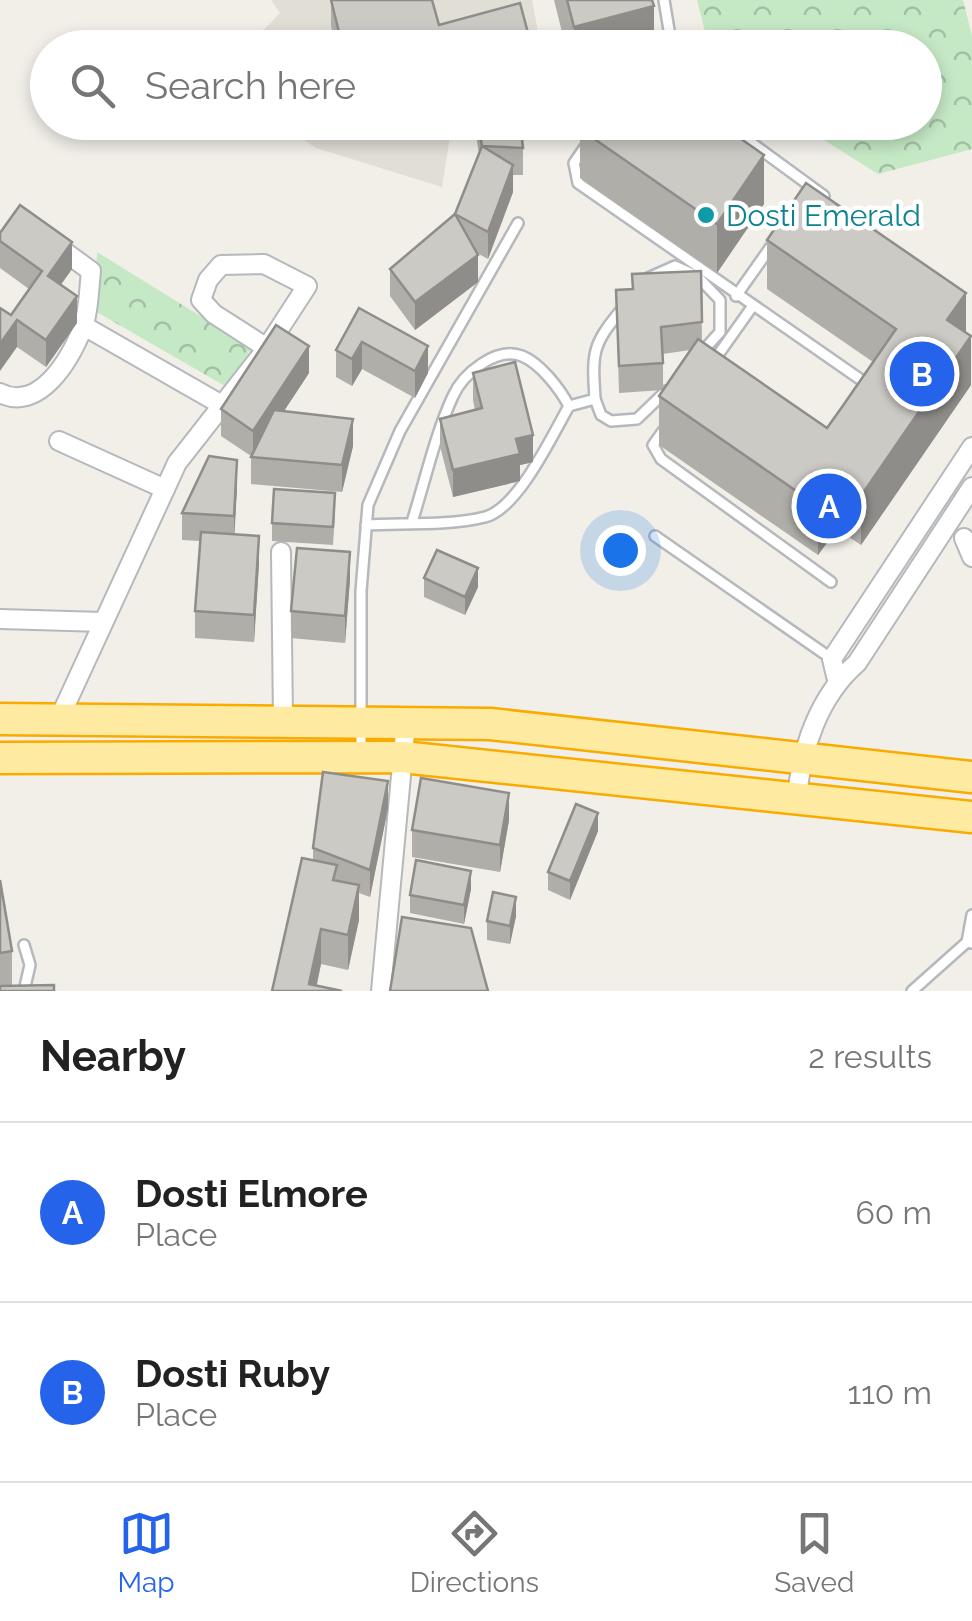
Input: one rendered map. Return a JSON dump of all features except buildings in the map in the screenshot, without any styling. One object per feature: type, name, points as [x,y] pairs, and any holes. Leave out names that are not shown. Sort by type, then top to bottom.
[{"type":"highway","points":[[0,719],[490,724],[972,777]]},
{"type":"highway","points":[[0,758],[402,757],[972,817]]},
{"type":"street","points":[[0,393],[14,400],[36,396],[84,326],[92,271],[33,228]]},
{"type":"street","points":[[58,719],[177,463],[267,348],[307,286],[264,264],[221,265],[208,280],[201,300],[214,314],[267,348]]},
{"type":"street","points":[[84,326],[222,405]]},
{"type":"street","points":[[59,441],[165,490]]},
{"type":"street","points":[[837,680],[832,659],[972,447]]},
{"type":"street","points":[[796,798],[800,758],[837,680],[857,662],[972,487]]},
{"type":"street","points":[[964,538],[972,557]]},
{"type":"street","points":[[282,552],[283,720]]},
{"type":"street","points":[[0,619],[104,622]]},
{"type":"street","points":[[381,991],[406,722]]},
{"type":"lane","points":[[664,0],[669,30]]},
{"type":"lane","points":[[591,140],[574,163],[578,184],[867,384]]},
{"type":"lane","points":[[747,140],[829,199]]},
{"type":"lane","points":[[802,203],[813,188]]},
{"type":"lane","points":[[360,758],[361,590],[368,505],[400,431],[518,223]]},
{"type":"lane","points":[[736,296],[780,234]]},
{"type":"lane","points":[[638,291],[650,276],[675,266],[697,276],[720,300],[720,332],[696,358]]},
{"type":"lane","points":[[625,306],[596,337],[592,360],[601,415],[611,421],[637,419],[673,383]]},
{"type":"lane","points":[[708,368],[752,307]]},
{"type":"lane","points":[[412,522],[453,394],[468,373],[508,354],[524,356],[560,388],[569,406]]},
{"type":"lane","points":[[366,526],[488,517],[507,502],[530,472],[569,406],[596,399]]},
{"type":"lane","points":[[675,414],[654,451],[830,582]]},
{"type":"lane","points":[[654,536],[832,659]]},
{"type":"lane","points":[[912,991],[970,942],[972,915]]},
{"type":"lane","points":[[24,945],[30,965],[24,991]]},
{"type":"shaded area","points":[[271,0],[532,0],[538,30],[263,30],[280,13]]},
{"type":"shaded area","points":[[304,140],[449,140],[442,187],[316,148]]},
{"type":"green space","points":[[697,0],[963,0],[972,36],[972,149],[878,174],[824,140],[942,140],[942,30],[705,30]]},
{"type":"green space","points":[[97,252],[252,348],[225,386],[95,311]]},
{"type":"place","name":"Dosti Emerald","points":[[706,215]]},
{"type":"place","name":"Dosti Ruby","points":[[922,374]]},
{"type":"place","name":"Dosti Elmore","points":[[829,506]]}]
